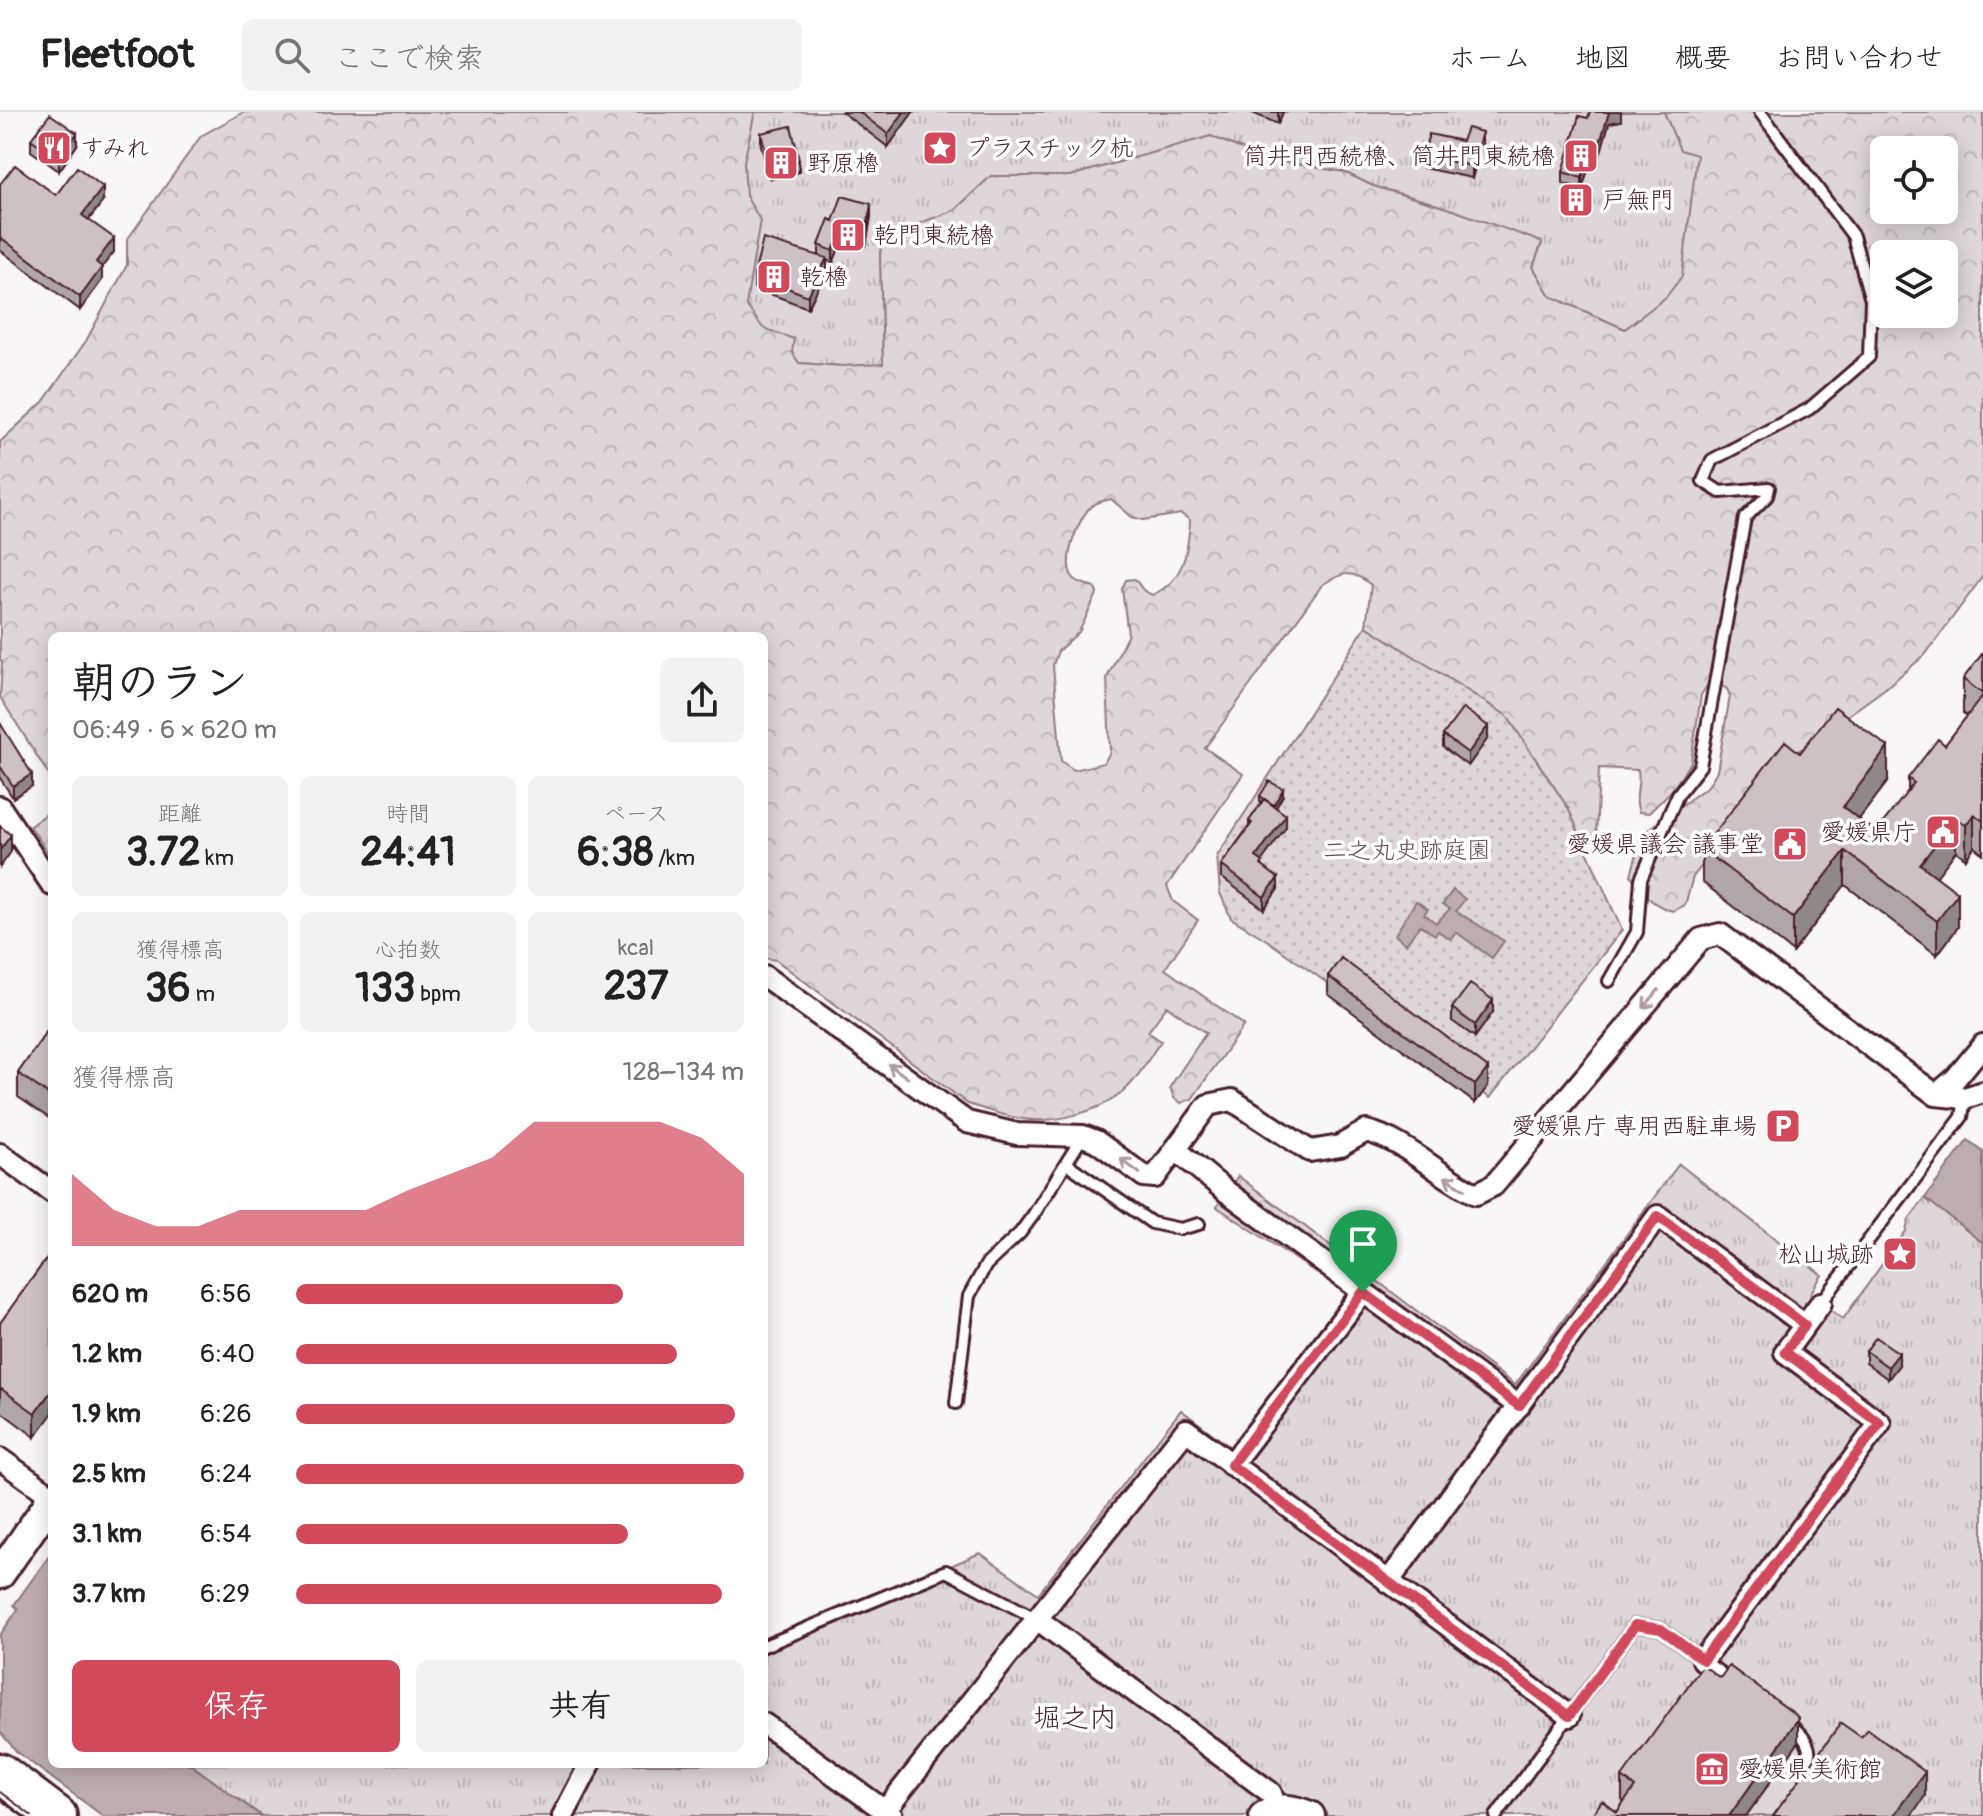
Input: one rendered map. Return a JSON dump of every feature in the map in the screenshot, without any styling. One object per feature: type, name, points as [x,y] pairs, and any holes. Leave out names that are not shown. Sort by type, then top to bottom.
[{"type":"highway","points":[[0,1773],[57,1816]]},
{"type":"street","points":[[0,807],[48,879]]},
{"type":"street","points":[[768,979],[967,1122],[1017,1134],[1083,1136],[1096,1141],[1144,1176],[1155,1177],[1208,1105],[1232,1100],[1310,1151],[1340,1146],[1366,1131],[1387,1136],[1456,1185],[1476,1194],[1494,1185],[1701,939],[1720,934],[1936,1095],[1974,1095]]},
{"type":"street","points":[[1936,1095],[1955,1079],[1983,1045]]},
{"type":"street","points":[[1175,1149],[1227,1192],[1519,1406]]},
{"type":"street","points":[[0,1154],[48,1189]]},
{"type":"street","points":[[1388,1582],[1658,1216],[1805,1325]]},
{"type":"street","points":[[1231,1465],[1363,1292]]},
{"type":"street","points":[[1703,1660],[1880,1423],[1785,1352],[1821,1303]]},
{"type":"street","points":[[768,1727],[886,1814],[1186,1430],[1569,1716]]},
{"type":"street","points":[[0,1459],[48,1495]]},
{"type":"street","points":[[0,1574],[48,1504]]},
{"type":"street","points":[[1037,1619],[1271,1793],[1270,1812],[1292,1809],[1310,1816]]},
{"type":"street","points":[[563,1816],[588,1768]]},
{"type":"lane","points":[[1609,981],[1637,932],[1641,879],[1678,794],[1700,766],[1745,518],[1767,496],[1769,488],[1720,492],[1703,481],[1712,460],[1809,409],[1869,357],[1871,300],[1853,236],[1760,112]]},
{"type":"lane","points":[[1821,1303],[1962,1117],[1974,1095]]},
{"type":"lane","points":[[956,1403],[969,1296],[986,1265],[1020,1233],[1083,1136]]},
{"type":"lane","points":[[1066,1163],[1152,1223],[1180,1229],[1199,1224]]},
{"type":"lane","points":[[768,1644],[946,1571],[1037,1619]]},
{"type":"lane","points":[[1496,1816],[1635,1625],[1661,1629],[1740,1687]]},
{"type":"lane","points":[[1778,1715],[1803,1734],[1812,1756],[1804,1785]]},
{"type":"green space","points":[[244,112],[755,112],[744,162],[746,196],[760,220],[746,305],[763,328],[794,339],[792,352],[799,363],[843,366],[883,364],[880,254],[883,237],[955,210],[991,176],[1070,176],[1211,136],[1265,159],[1344,172],[1373,186],[1542,242],[1533,267],[1550,296],[1625,329],[1666,297],[1682,276],[1697,155],[1680,150],[1664,112],[1983,112],[1983,576],[1925,655],[1883,690],[1781,764],[1693,877],[1685,905],[1673,911],[1649,898],[1631,875],[1641,840],[1652,827],[1708,786],[1717,771],[1730,696],[1727,689],[1720,685],[1707,686],[1701,695],[1691,762],[1673,789],[1649,813],[1639,812],[1637,807],[1638,770],[1599,768],[1596,839],[1583,842],[1568,808],[1507,716],[1366,626],[1371,585],[1358,576],[1346,574],[1329,581],[1322,585],[1205,748],[1243,774],[1167,886],[1173,901],[1198,920],[1165,969],[1244,1025],[1192,1099],[1181,1103],[1174,1098],[1170,1087],[1206,1033],[1167,1006],[1148,1032],[1161,1041],[1137,1076],[1118,1095],[1079,1114],[1050,1119],[1023,1119],[968,1104],[776,960],[768,959],[768,632],[48,632],[48,774],[0,697],[0,442],[43,402],[86,341],[127,265],[127,240],[201,136]],"holes":[[[1111,499],[1132,517],[1143,520],[1181,514],[1190,520],[1186,554],[1178,574],[1152,595],[1143,590],[1135,579],[1126,580],[1122,589],[1128,634],[1107,678],[1110,752],[1104,763],[1074,770],[1061,761],[1053,665],[1058,651],[1079,632],[1097,594],[1095,587],[1072,576],[1069,569],[1071,549],[1082,518],[1095,504]]]},
{"type":"green space","points":[[742,112],[1683,112],[1705,157],[1698,280],[1625,329],[1550,296],[1533,267],[1542,243],[1429,202],[1373,186],[1344,172],[1265,159],[1211,136],[1070,176],[991,176],[955,210],[884,237],[880,254],[883,365],[799,363],[734,317]]},
{"type":"green space","name":"二之丸史跡庭園","points":[[1366,626],[1507,716],[1568,808],[1622,930],[1490,1098],[1231,918],[1220,893],[1217,856]]},
{"type":"green space","points":[[48,813],[48,853],[30,826]]},
{"type":"green space","points":[[1679,1164],[1822,1275],[1810,1294],[1843,1319],[1906,1231],[1909,1219],[1925,1198],[1983,1243],[1983,1816],[262,1816],[196,1768],[768,1768],[768,1647],[980,1553],[1038,1594],[1181,1410],[1230,1447],[1347,1293],[1217,1207],[1238,1176],[1515,1385]]},
{"type":"shaded area","points":[[1453,890],[1465,899],[1456,911],[1504,941],[1492,958],[1456,932],[1450,939],[1438,931],[1435,935],[1420,925],[1406,944],[1395,935],[1416,901],[1428,909],[1424,914],[1436,923],[1450,909],[1443,904]]},
{"type":"shaded area","points":[[1968,1140],[1983,1152],[1983,1243],[1925,1198]]},
{"type":"shaded area","points":[[48,1558],[48,1768],[195,1768],[261,1816],[103,1816],[17,1752],[0,1732],[0,1635],[18,1609],[14,1605]]},
{"type":"building","points":[[859,112],[904,112],[888,134]]},
{"type":"building","points":[[1590,112],[1609,112],[1600,143],[1593,141],[1582,178],[1563,172],[1579,116],[1588,118]]},
{"type":"building","points":[[50,114],[77,133],[59,159],[31,139]]},
{"type":"building","name":"野原櫓","points":[[791,126],[799,160],[770,167],[761,133]]},
{"type":"building","points":[[1467,128],[1482,132],[1472,166],[1423,156],[1429,134],[1462,141]]},
{"type":"building","points":[[15,165],[56,195],[77,167],[103,187],[82,215],[114,238],[96,262],[102,267],[80,297],[0,237],[0,184]]},
{"type":"building","points":[[842,196],[871,204],[866,234],[843,226],[833,251],[819,245],[829,219],[833,221]]},
{"type":"building","points":[[763,239],[827,258],[808,296],[754,275]]},
{"type":"building","points":[[1983,653],[1983,694],[1963,679]]},
{"type":"building","points":[[1983,695],[1983,821],[1974,814],[1966,825],[1956,818],[1920,864],[1958,893],[1937,921],[1845,851],[1793,918],[1702,849],[1785,741],[1800,753],[1835,707],[1888,747],[1843,807],[1876,832],[1914,783],[1908,778],[1938,739],[1945,745]]},
{"type":"building","points":[[1463,708],[1488,726],[1468,753],[1443,735]]},
{"type":"building","points":[[0,723],[32,774],[13,786],[0,766]]},
{"type":"building","points":[[1269,781],[1283,789],[1274,805],[1260,796]]},
{"type":"building","points":[[1264,799],[1286,815],[1256,857],[1278,878],[1264,897],[1221,865],[1252,823],[1249,821]]},
{"type":"building","points":[[0,826],[11,835],[0,850]]},
{"type":"building","points":[[1341,958],[1488,1068],[1475,1085],[1328,976]]},
{"type":"building","points":[[1470,984],[1493,1000],[1475,1025],[1452,1008]]},
{"type":"building","points":[[48,1030],[48,1094],[18,1073]]},
{"type":"building","points":[[48,1257],[48,1395],[35,1413],[0,1388],[0,1323]]},
{"type":"building","points":[[1876,1337],[1899,1353],[1888,1367],[1866,1351]]},
{"type":"building","name":"愛媛県美術館","points":[[1703,1665],[1720,1678],[1729,1666],[1798,1719],[1729,1816],[1591,1816],[1602,1801],[1617,1812],[1635,1787],[1622,1777]]},
{"type":"building","points":[[1841,1723],[1861,1737],[1867,1729],[1925,1772],[1893,1816],[1773,1816]]},
{"type":"tram line","points":[[0,1792],[32,1816]]},
{"type":"place","name":"すみれ","points":[[54,148]]},
{"type":"place","name":"プラスチック杭","points":[[940,148]]},
{"type":"place","name":"筒井門西続櫓、筒井門東続櫓","points":[[1581,156]]},
{"type":"place","name":"野原櫓","points":[[781,163]]},
{"type":"place","name":"戸無門","points":[[1576,200]]},
{"type":"place","name":"乾門東続櫓","points":[[848,235]]},
{"type":"place","name":"乾櫓","points":[[774,277]]},
{"type":"place","name":"愛媛県庁","points":[[1943,832]]},
{"type":"place","name":"愛媛県議会 議事堂","points":[[1790,844]]},
{"type":"place","name":"愛媛県庁 専用西駐車場","points":[[1783,1126]]},
{"type":"place","name":"松山城跡","points":[[1900,1254]]},
{"type":"place","name":"愛媛県美術館","points":[[1712,1769]]},
{"type":"district","name":"堀之内","points":[[1075,1717]]},
{"type":"route","points":[[1658,1216],[1805,1325],[1785,1352],[1880,1423],[1703,1660],[1661,1629],[1635,1625],[1569,1716],[1231,1465],[1363,1292],[1519,1406],[1658,1216]]}]
